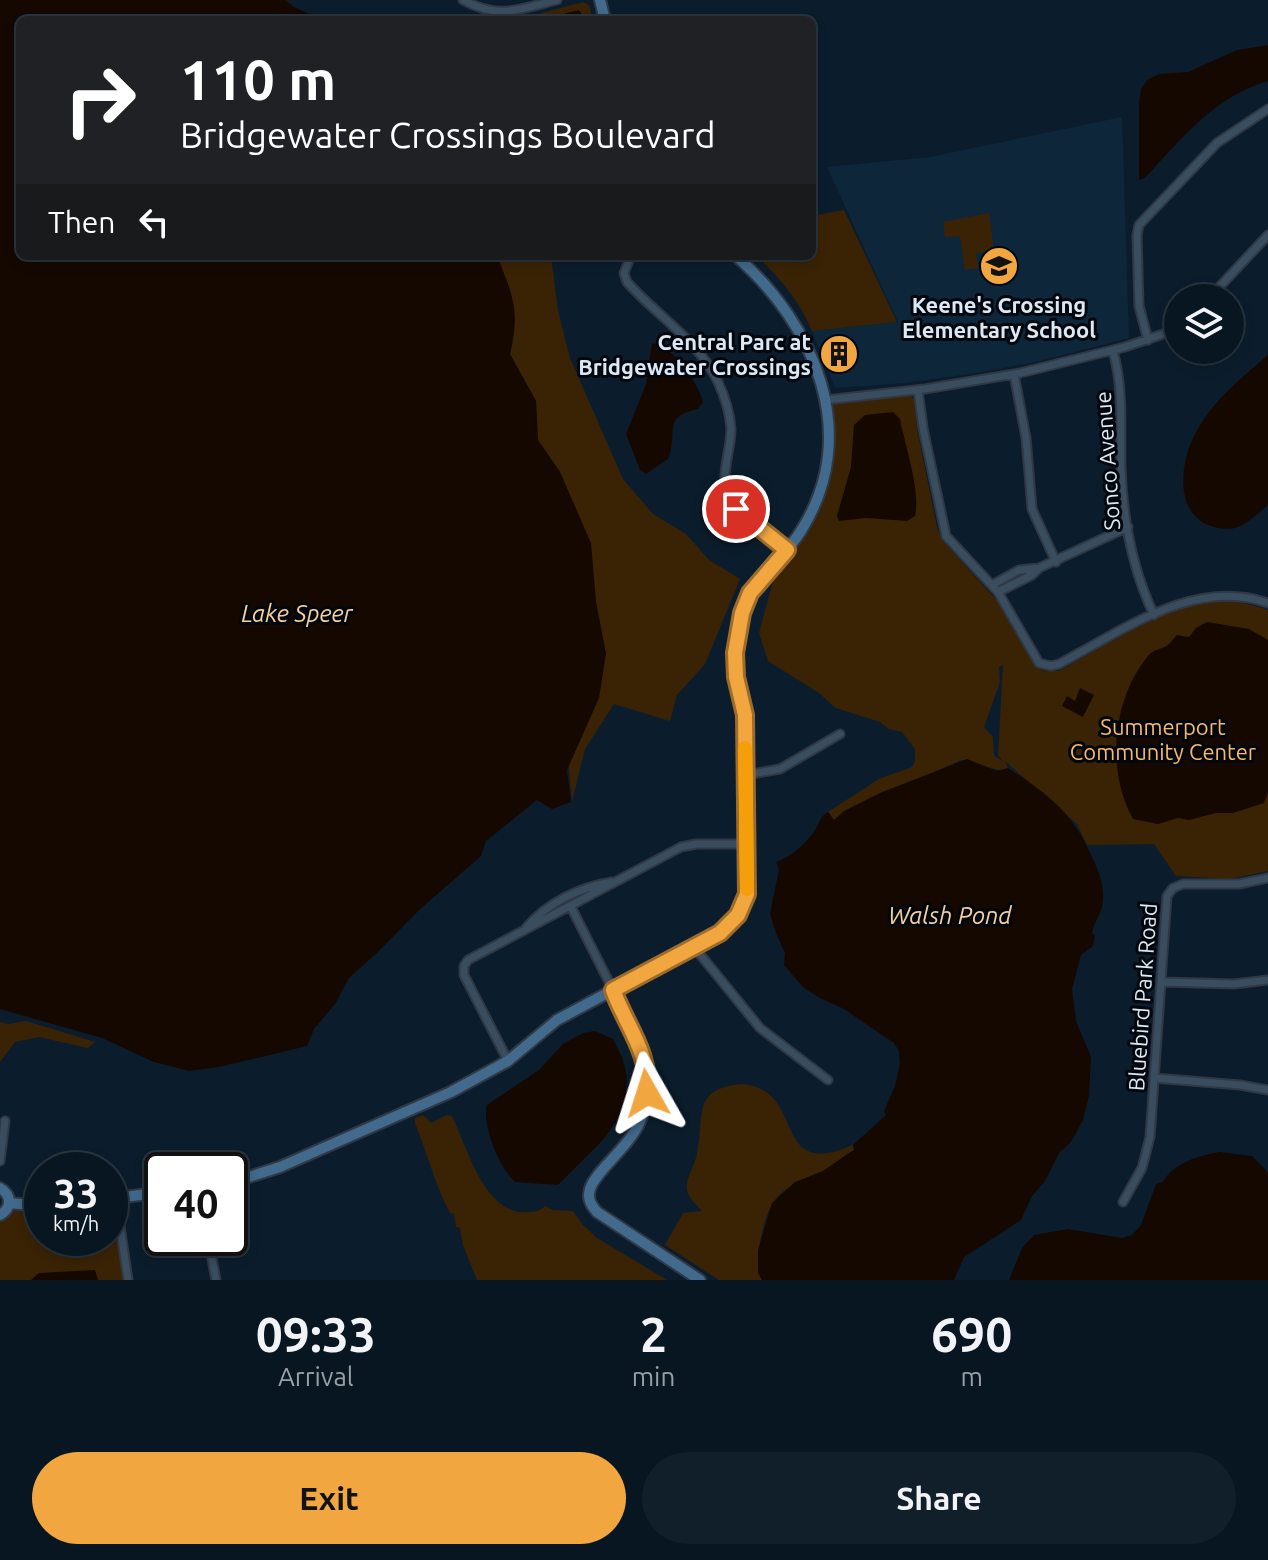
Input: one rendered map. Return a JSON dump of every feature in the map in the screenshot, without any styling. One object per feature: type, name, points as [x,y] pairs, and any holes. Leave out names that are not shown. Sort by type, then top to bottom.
[{"type":"street","points":[[463,0],[478,8],[499,13],[557,0]]},
{"type":"street","points":[[1148,340],[1139,306],[1139,225],[1217,143],[1268,109]]},
{"type":"street","points":[[1222,284],[1268,235]]},
{"type":"street","points":[[629,260],[624,270],[627,282],[699,352],[713,371],[723,393],[730,423],[725,480],[728,499],[787,550]]},
{"type":"street","points":[[248,1177],[280,1167],[428,1103],[508,1061],[552,1023],[725,930],[742,907],[748,880],[746,775],[744,710],[735,664],[741,620],[753,587],[787,550],[807,520],[823,481],[828,446],[826,400],[809,352],[792,318],[772,291],[740,260]]},
{"type":"street","points":[[826,400],[918,390],[1014,374],[1113,351],[1164,334]]},
{"type":"street","name":"Sonco Avenue","points":[[1113,351],[1121,392],[1122,481],[1128,527],[1143,589],[1154,615]]},
{"type":"street","points":[[1014,374],[1025,431],[1032,509],[1056,562]]},
{"type":"street","points":[[918,390],[944,532],[998,592],[1013,614],[1033,656],[1046,666],[1059,664],[1188,600],[1241,596],[1268,603]]},
{"type":"street","points":[[992,585],[1019,570],[1056,562],[1128,527]]},
{"type":"street","points":[[998,592],[1039,568]]},
{"type":"street","points":[[746,775],[780,769],[840,734]]},
{"type":"street","points":[[508,1061],[466,979],[464,966],[471,957],[685,846],[747,844]]},
{"type":"street","name":"Bluebird Park Road","points":[[1123,1202],[1139,1175],[1149,1145],[1165,902],[1171,889],[1183,884],[1232,885],[1268,878]]},
{"type":"street","points":[[524,929],[566,897],[615,882]]},
{"type":"street","points":[[571,907],[643,1052],[647,1074],[647,1093],[638,1126],[592,1184],[590,1203],[597,1212],[700,1280]]},
{"type":"street","points":[[694,947],[760,1028],[828,1080]]},
{"type":"street","points":[[1162,982],[1234,984],[1268,980]]},
{"type":"street","points":[[1154,1078],[1268,1090]]},
{"type":"street","points":[[0,1161],[5,1121]]},
{"type":"street","points":[[0,1188],[6,1192],[9,1203],[0,1215]]},
{"type":"street","points":[[9,1203],[24,1204]]},
{"type":"street","points":[[124,1256],[128,1280]]},
{"type":"street","points":[[211,1256],[216,1280]]},
{"type":"shaded area","name":"Keene's Crossing Elementary School","points":[[1122,117],[1129,338],[1035,362],[976,373],[905,383],[835,388],[812,331],[898,322],[827,167],[930,157]]},
{"type":"green space","points":[[583,2],[589,5],[592,16],[530,16]]},
{"type":"green space","points":[[844,210],[897,322],[812,331],[788,290],[760,260],[816,260],[816,215]]},
{"type":"green space","points":[[989,213],[994,251],[976,253],[978,268],[965,270],[960,236],[945,237],[943,222]]},
{"type":"green space","points":[[499,260],[552,260],[558,311],[570,358],[623,479],[653,514],[686,534],[709,560],[740,579],[705,664],[677,695],[670,721],[614,704],[585,749],[572,801],[568,759],[606,654],[596,602],[560,472],[538,440],[536,401],[510,354],[514,315]]},
{"type":"green space","name":"Summerport Community Center","points":[[909,394],[915,400],[917,429],[942,540],[1002,606],[1034,664],[1042,670],[1059,671],[1136,628],[1199,604],[1232,601],[1268,610],[1268,871],[1230,879],[1176,876],[1154,844],[1087,845],[1077,824],[1005,761],[1008,768],[1003,771],[961,760],[880,793],[834,820],[828,812],[879,779],[912,767],[915,749],[902,732],[836,708],[819,693],[768,661],[759,633],[773,581],[768,576],[816,511],[834,403]],"holes":[[[999,666],[1003,666],[998,755],[1003,761],[994,756],[993,737],[984,727],[1000,682]]]},
{"type":"green space","points":[[26,1021],[95,1042],[88,1048],[39,1037],[15,1042],[0,1062],[0,1022]]},
{"type":"green space","points":[[741,1084],[762,1089],[775,1100],[798,1143],[809,1152],[827,1153],[853,1145],[854,1150],[777,1197],[762,1232],[759,1259],[762,1280],[719,1280],[665,1245],[683,1213],[702,1211],[689,1196],[687,1186],[697,1154],[701,1116],[707,1098],[725,1087]]},
{"type":"green space","points":[[423,1115],[431,1123],[447,1115],[452,1116],[480,1178],[500,1203],[513,1211],[533,1212],[545,1206],[553,1210],[573,1211],[597,1238],[667,1280],[477,1280],[463,1245],[460,1228],[456,1227],[454,1214],[450,1213],[440,1191],[415,1123],[415,1118]]},
{"type":"green space","points":[[13,1210],[24,1211],[24,1256],[121,1256],[125,1280],[0,1280],[0,1220]]},
{"type":"water","name":"Lake Speer","points":[[0,0],[285,0],[314,16],[16,16],[16,260],[499,260],[513,304],[510,354],[536,401],[538,440],[560,472],[591,543],[596,602],[606,654],[599,698],[567,770],[571,802],[552,809],[537,800],[486,841],[481,856],[419,910],[349,978],[335,1004],[314,1029],[307,1046],[189,1071],[154,1062],[102,1038],[0,1009]]},
{"type":"water","points":[[579,10],[583,16],[556,16]]},
{"type":"water","points":[[1268,45],[1268,81],[1231,97],[1215,108],[1145,178],[1139,180],[1139,103],[1141,89],[1147,80],[1159,74],[1188,72],[1237,50]]},
{"type":"water","points":[[652,343],[668,351],[684,366],[703,402],[698,409],[687,412],[675,421],[669,458],[646,474],[640,470],[626,434],[646,384]]},
{"type":"water","points":[[1268,355],[1268,505],[1238,527],[1214,527],[1202,522],[1187,504],[1183,480],[1187,455],[1198,429],[1214,405]]},
{"type":"water","points":[[893,412],[900,419],[912,468],[915,516],[907,521],[866,518],[839,521],[837,516],[851,467],[854,425],[865,415]]},
{"type":"water","points":[[1207,622],[1249,629],[1268,640],[1268,792],[1264,803],[1233,813],[1216,813],[1189,820],[1178,818],[1158,824],[1133,819],[1124,800],[1116,757],[1120,714],[1127,693],[1150,653],[1167,646],[1177,635],[1189,637],[1196,628]]},
{"type":"water","points":[[1080,688],[1094,695],[1083,717],[1062,706],[1067,696],[1075,701]]},
{"type":"water","name":"Walsh Pond","points":[[967,759],[997,771],[1008,768],[1058,805],[1085,841],[1100,877],[1103,904],[1092,933],[1095,935],[1093,946],[1081,955],[1072,989],[1076,1021],[1091,1057],[1089,1096],[1083,1120],[1071,1142],[1059,1153],[1045,1181],[1032,1196],[1021,1220],[964,1257],[954,1280],[762,1280],[758,1273],[758,1250],[772,1203],[795,1182],[823,1171],[854,1150],[853,1145],[886,1115],[884,1111],[895,1086],[900,1063],[899,1051],[894,1043],[844,1009],[803,987],[784,965],[785,953],[770,914],[779,870],[776,862],[801,847],[828,812],[834,820],[844,811],[880,793]]},
{"type":"water","points":[[595,1031],[613,1039],[627,1076],[626,1095],[617,1120],[603,1140],[558,1185],[515,1182],[503,1167],[493,1146],[487,1123],[487,1105],[539,1070],[563,1044],[583,1033]]},
{"type":"water","points":[[1220,1152],[1252,1156],[1268,1172],[1268,1280],[1009,1280],[1022,1248],[1034,1235],[1068,1229],[1122,1238],[1132,1235],[1141,1225],[1156,1184],[1163,1182],[1173,1170],[1188,1161]]},
{"type":"water","points":[[95,1270],[98,1280],[31,1280],[39,1273]]},
{"type":"slow traffic","points":[[745,748],[747,889]]},
{"type":"place","name":"Keene's Crossing Elementary School","points":[[999,266]]},
{"type":"place","name":"Central Parc at Bridgewater Crossings","points":[[839,354]]},
{"type":"route","points":[[647,1093],[643,1052],[613,990],[720,933],[738,915],[747,894],[745,715],[736,677],[735,653],[742,613],[750,593],[787,550],[736,509]]}]
